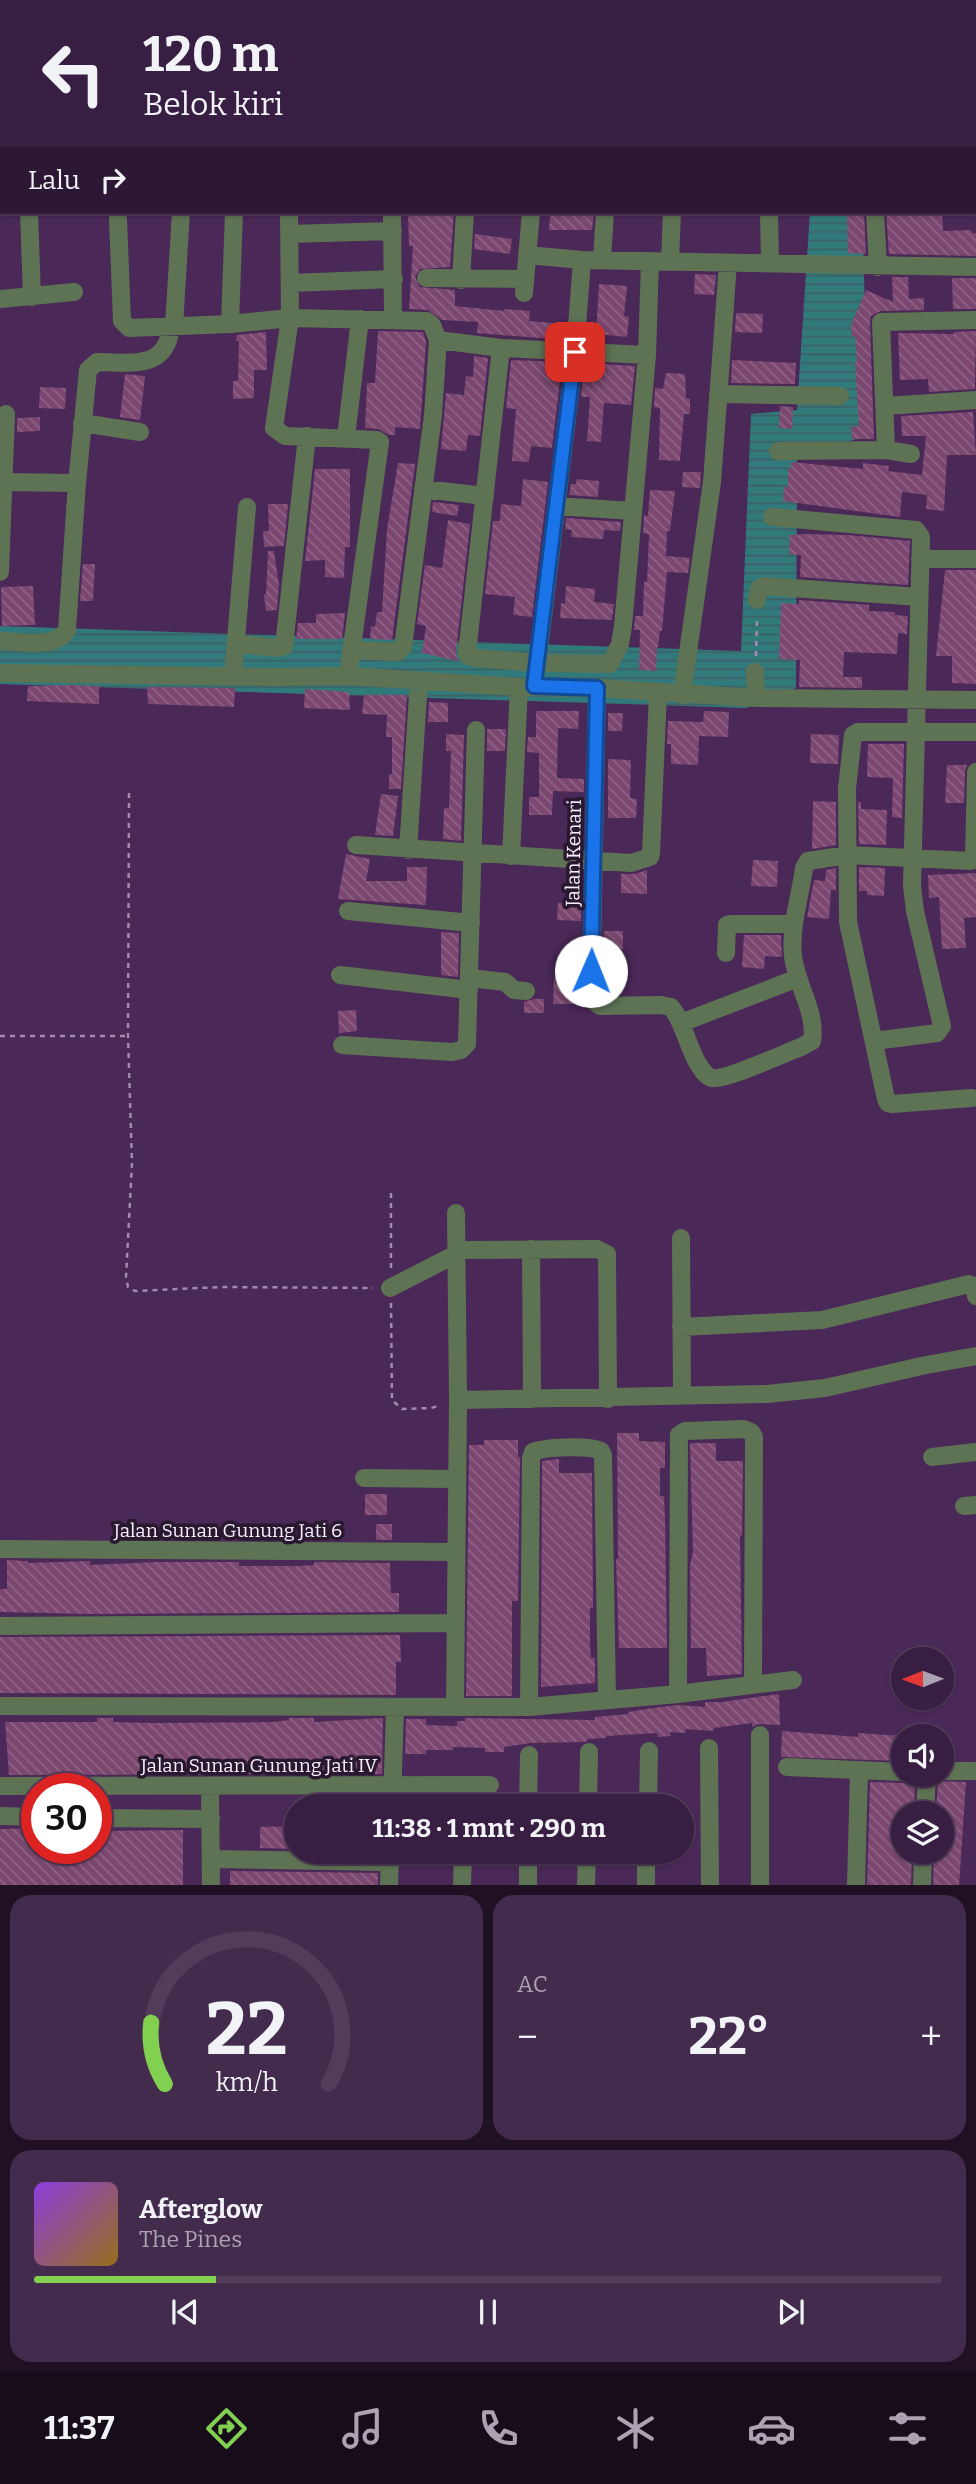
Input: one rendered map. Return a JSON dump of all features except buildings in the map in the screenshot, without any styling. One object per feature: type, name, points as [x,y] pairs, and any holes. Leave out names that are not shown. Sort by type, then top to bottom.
[{"type":"street","points":[[29,214],[32,297]]},
{"type":"street","points":[[0,641],[50,642],[63,637],[67,630],[88,370],[97,362],[143,362],[164,351],[172,326],[181,214]]},
{"type":"street","points":[[230,324],[234,214]]},
{"type":"street","points":[[289,214],[290,318],[274,428],[285,436],[346,437],[380,442],[350,663]]},
{"type":"street","points":[[392,214],[393,320]]},
{"type":"street","points":[[461,279],[465,214]]},
{"type":"street","points":[[426,278],[525,286],[531,214]]},
{"type":"street","points":[[602,260],[604,214]]},
{"type":"street","points":[[670,262],[672,214]]},
{"type":"street","points":[[769,214],[770,264]]},
{"type":"street","points":[[875,214],[878,267]]},
{"type":"street","points":[[118,219],[122,321],[129,328],[230,324],[290,318],[430,322],[438,340],[433,415],[403,647],[398,652],[350,663]]},
{"type":"street","points":[[290,234],[393,231]]},
{"type":"street","points":[[527,255],[582,260],[976,267]]},
{"type":"street","points":[[512,856],[532,678],[575,352],[582,260]]},
{"type":"street","points":[[0,673],[235,660],[350,663],[419,680],[532,678],[610,664],[616,656],[623,626],[647,355],[650,261]]},
{"type":"street","points":[[684,685],[712,482],[728,263]]},
{"type":"street","points":[[290,283],[394,279]]},
{"type":"street","points":[[0,299],[74,292]]},
{"type":"street","points":[[346,437],[360,319]]},
{"type":"street","points":[[886,450],[881,322],[976,320]]},
{"type":"street","points":[[438,340],[501,348],[647,355]]},
{"type":"street","points":[[501,348],[468,656],[532,678],[597,688],[658,693],[684,685],[756,685],[976,701]]},
{"type":"street","points":[[718,394],[840,396]]},
{"type":"street","points":[[885,406],[976,400]]},
{"type":"street","points":[[0,572],[6,414]]},
{"type":"street","points":[[82,423],[140,432]]},
{"type":"street","points":[[235,660],[284,646],[307,436]]},
{"type":"street","points":[[778,451],[886,450],[911,454]]},
{"type":"street","points":[[2,482],[77,483]]},
{"type":"street","points":[[423,489],[485,496]]},
{"type":"street","points":[[556,506],[633,511]]},
{"type":"street","points":[[235,660],[247,507]]},
{"type":"street","points":[[772,517],[916,530],[921,537],[912,886],[915,911],[942,1028],[937,1033],[874,1041]]},
{"type":"street","points":[[920,559],[976,559]]},
{"type":"street","points":[[764,591],[919,597]]},
{"type":"street","points":[[408,850],[419,680]]},
{"type":"street","name":"Jalan Kenari","points":[[597,688],[590,999],[600,1006],[671,1006],[681,1023]]},
{"type":"street","points":[[356,845],[631,863],[650,857],[658,693]]},
{"type":"street","points":[[342,1045],[461,1051],[467,1045],[476,730]]},
{"type":"street","points":[[972,1098],[888,1102],[848,922],[847,788],[853,735],[864,730],[976,732]]},
{"type":"street","points":[[798,978],[681,1023],[697,1061],[707,1075],[713,1078],[728,1075],[801,1048],[812,1041],[814,1030],[793,956],[794,923],[804,868],[808,861],[847,855],[968,862],[974,858],[976,772]]},
{"type":"street","points":[[348,911],[471,923]]},
{"type":"street","points":[[726,953],[727,925],[731,923],[794,923]]},
{"type":"street","points":[[340,975],[469,984],[505,982],[514,989],[526,991]]},
{"type":"street","points":[[455,1707],[458,1400],[456,1213]]},
{"type":"street","points":[[681,1238],[682,1396]]},
{"type":"street","points":[[531,1249],[532,1399]]},
{"type":"street","points":[[390,1288],[464,1250],[597,1249],[607,1254],[608,1399]]},
{"type":"street","points":[[681,1327],[822,1320],[969,1284],[974,1286],[976,1296]]},
{"type":"street","points":[[458,1400],[767,1394],[825,1388],[976,1356]]},
{"type":"street","points":[[678,1694],[680,1436],[683,1431],[744,1429],[754,1437],[753,1684]]},
{"type":"street","points":[[529,1707],[531,1458],[538,1450],[592,1448],[598,1449],[603,1455],[607,1700]]},
{"type":"street","points":[[932,1457],[976,1452]]},
{"type":"street","points":[[364,1478],[456,1479]]},
{"type":"street","name":"Jalan Sunan Gunung Jati 6","points":[[0,1549],[456,1552]]},
{"type":"street","points":[[0,1626],[456,1623]]},
{"type":"street","points":[[0,1706],[529,1707],[678,1694],[793,1679]]},
{"type":"street","points":[[393,1794],[395,1708]]},
{"type":"street","points":[[760,1735],[760,1885]]},
{"type":"street","points":[[709,1748],[710,1885]]},
{"type":"street","points":[[648,1794],[649,1751]]},
{"type":"street","points":[[588,1794],[589,1752]]},
{"type":"street","points":[[528,1794],[529,1755]]},
{"type":"street","points":[[787,1767],[891,1772]]},
{"type":"street","points":[[954,1771],[974,1771]]},
{"type":"street","points":[[856,1885],[859,1772]]},
{"type":"street","name":"Jalan Sunan Gunung Jati IV","points":[[0,1786],[490,1785]]},
{"type":"street","points":[[210,1787],[211,1885]]},
{"type":"street","points":[[0,1816],[21,1817]]},
{"type":"street","points":[[112,1818],[211,1819]]},
{"type":"street","points":[[211,1859],[284,1858]]},
{"type":"street","points":[[389,1885],[390,1864]]},
{"type":"street","points":[[462,1885],[463,1864]]},
{"type":"street","points":[[528,1864],[528,1885]]},
{"type":"street","points":[[586,1885],[587,1864]]},
{"type":"street","points":[[646,1864],[646,1885]]},
{"type":"street","points":[[922,1885],[923,1864]]},
{"type":"path","points":[[756,685],[764,591]]},
{"type":"path","points":[[129,793],[128,1036],[132,1163],[126,1277],[128,1287],[135,1291],[221,1287],[390,1288]]},
{"type":"path","points":[[0,1037],[128,1036]]},
{"type":"path","points":[[391,1193],[392,1400],[402,1409],[431,1408],[458,1400]]},
{"type":"shaded area","points":[[810,214],[862,214],[869,435],[797,458],[796,688],[746,708],[0,684],[0,626],[741,651],[751,414],[797,410]]},
{"type":"route","points":[[575,352],[534,686],[597,688],[591,971]]}]
